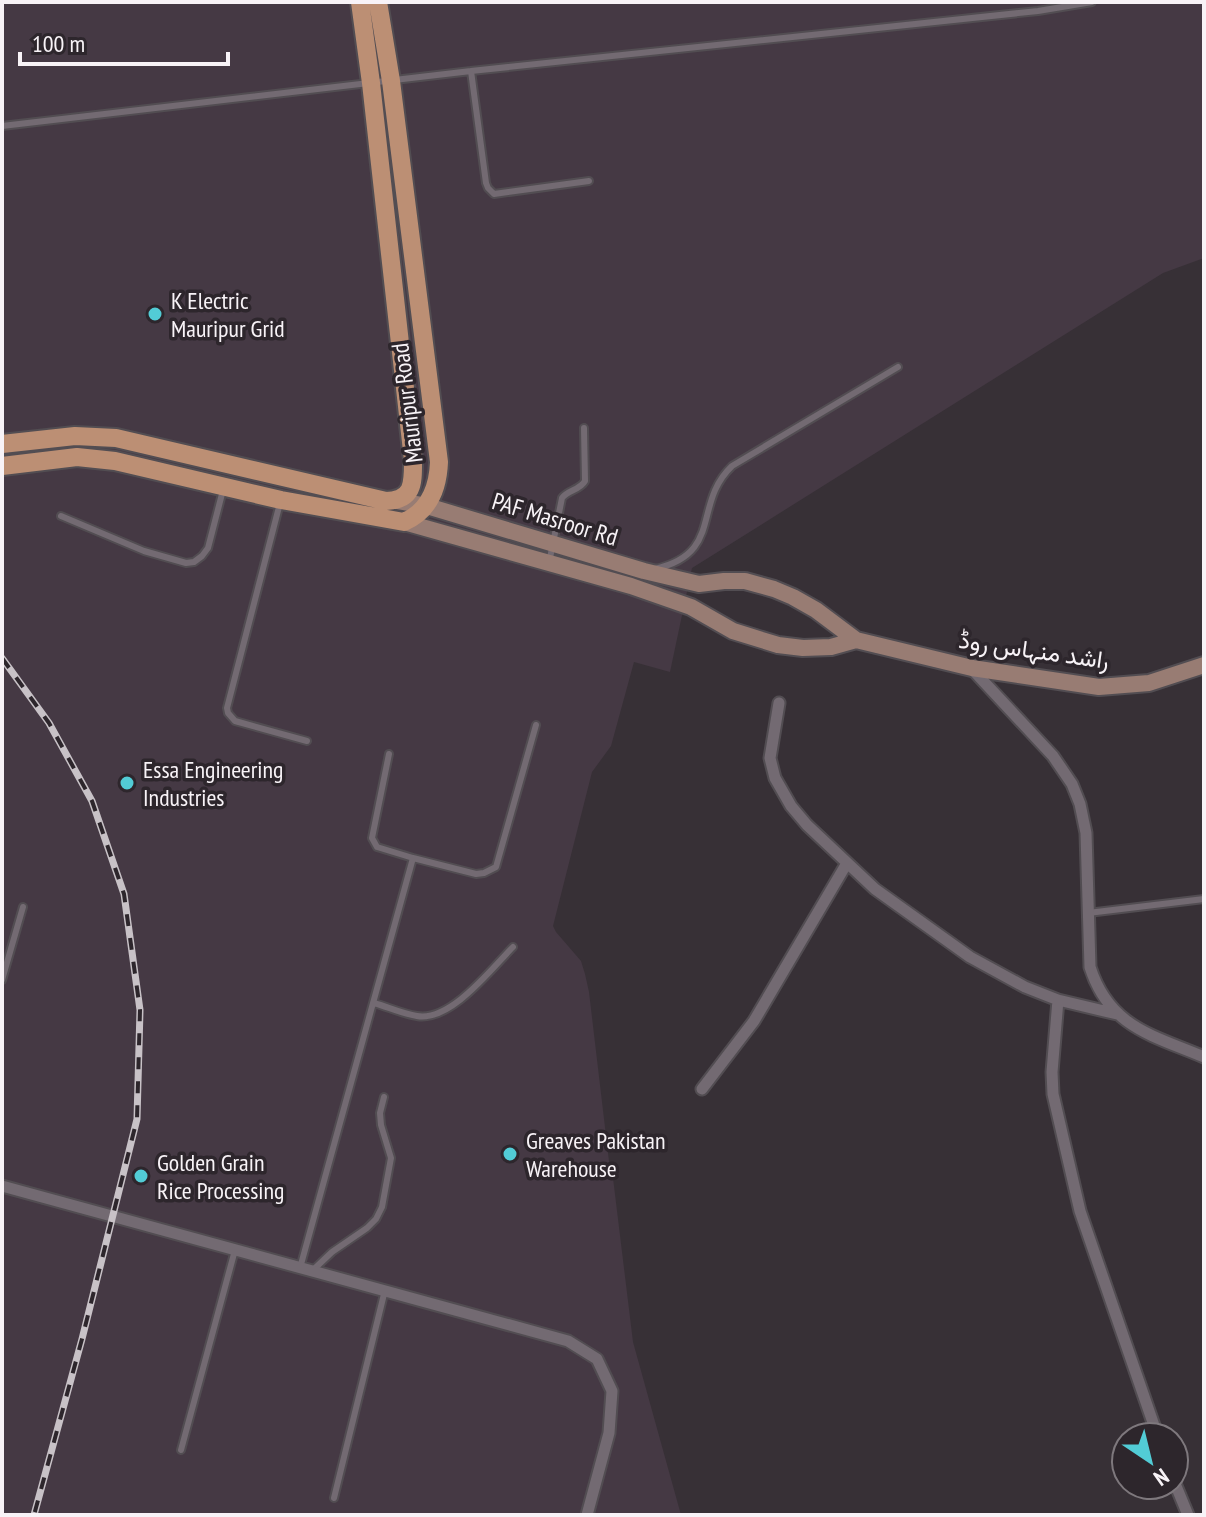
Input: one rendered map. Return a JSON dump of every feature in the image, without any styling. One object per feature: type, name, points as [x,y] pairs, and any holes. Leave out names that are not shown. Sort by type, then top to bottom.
[{"type":"main road","name":"Mauripur Road","points":[[360,2],[413,460],[413,480],[409,493],[398,501]]},
{"type":"main road","name":"Mauripur Road","points":[[378,2],[391,81],[439,462],[438,481],[427,506]]},
{"type":"main road","points":[[2,444],[75,436],[116,438],[386,501],[398,501]]},
{"type":"main road","points":[[2,466],[77,457],[115,461],[281,500],[404,522],[427,506]]},
{"type":"main road","name":"PAF Masroor Rd","points":[[398,501],[427,506],[644,571],[699,584]]},
{"type":"main road","name":"PAF Masroor Rd","points":[[404,522],[631,586],[691,607]]},
{"type":"main road","name":"راشد منہاس روڈ","points":[[699,584],[745,581],[774,589],[816,610],[856,640],[972,668],[1099,687],[1149,683],[1204,665]]},
{"type":"main road","name":"راشد منہاس روڈ","points":[[691,607],[733,631],[778,645],[831,647],[856,640]]},
{"type":"street","points":[[972,668],[1053,756],[1072,784],[1080,804],[1086,833],[1090,967],[1101,992],[1117,1014],[1129,1024],[1204,1057]]},
{"type":"street","points":[[779,703],[770,758],[775,778],[791,806],[807,825],[875,889],[970,957],[1025,987],[1058,1000],[1117,1014]]},
{"type":"street","points":[[702,1089],[754,1021],[847,863]]},
{"type":"street","points":[[1058,1000],[1053,1094],[1080,1211],[1152,1421]]},
{"type":"street","points":[[2,1186],[568,1341],[597,1359],[612,1391],[609,1433],[587,1515]]},
{"type":"lane","points":[[2,126],[471,71],[1038,11],[1092,2]]},
{"type":"lane","points":[[471,71],[486,183],[491,192],[589,181]]},
{"type":"lane","points":[[644,571],[670,565],[691,552],[699,541],[718,483],[732,466],[898,367]]},
{"type":"lane","points":[[549,563],[562,498],[585,481],[584,428]]},
{"type":"lane","points":[[61,516],[144,551],[186,563],[194,562],[208,548],[224,487]]},
{"type":"lane","points":[[281,500],[227,708],[235,721],[307,741]]},
{"type":"lane","points":[[389,754],[372,838],[377,847],[476,874],[484,873],[496,867],[536,725]]},
{"type":"lane","points":[[306,1270],[413,858]]},
{"type":"lane","points":[[1088,913],[1204,899]]},
{"type":"lane","points":[[2,980],[23,907]]},
{"type":"lane","points":[[374,1003],[420,1017],[440,1013],[459,1002],[513,947]]},
{"type":"lane","points":[[306,1270],[367,1228],[382,1207],[391,1158],[381,1125],[384,1097]]},
{"type":"lane","points":[[181,1450],[235,1250]]},
{"type":"lane","points":[[334,1498],[385,1290]]},
{"type":"shaded area","points":[[2,2],[1204,2],[1204,258],[1163,273],[692,568],[670,672],[634,662],[611,746],[592,772],[553,926],[581,961],[589,992],[633,1342],[681,1515],[2,1515]]},
{"type":"railway","points":[[2,658],[49,723],[92,801],[124,894],[140,1010],[137,1119],[34,1515]]},
{"type":"place","name":"K Electric Mauripur Grid","points":[[155,314]]},
{"type":"place","name":"Essa Engineering Industries","points":[[127,783]]},
{"type":"place","name":"Greaves Pakistan Warehouse","points":[[510,1154]]},
{"type":"place","name":"Golden Grain Rice Processing","points":[[141,1176]]}]
